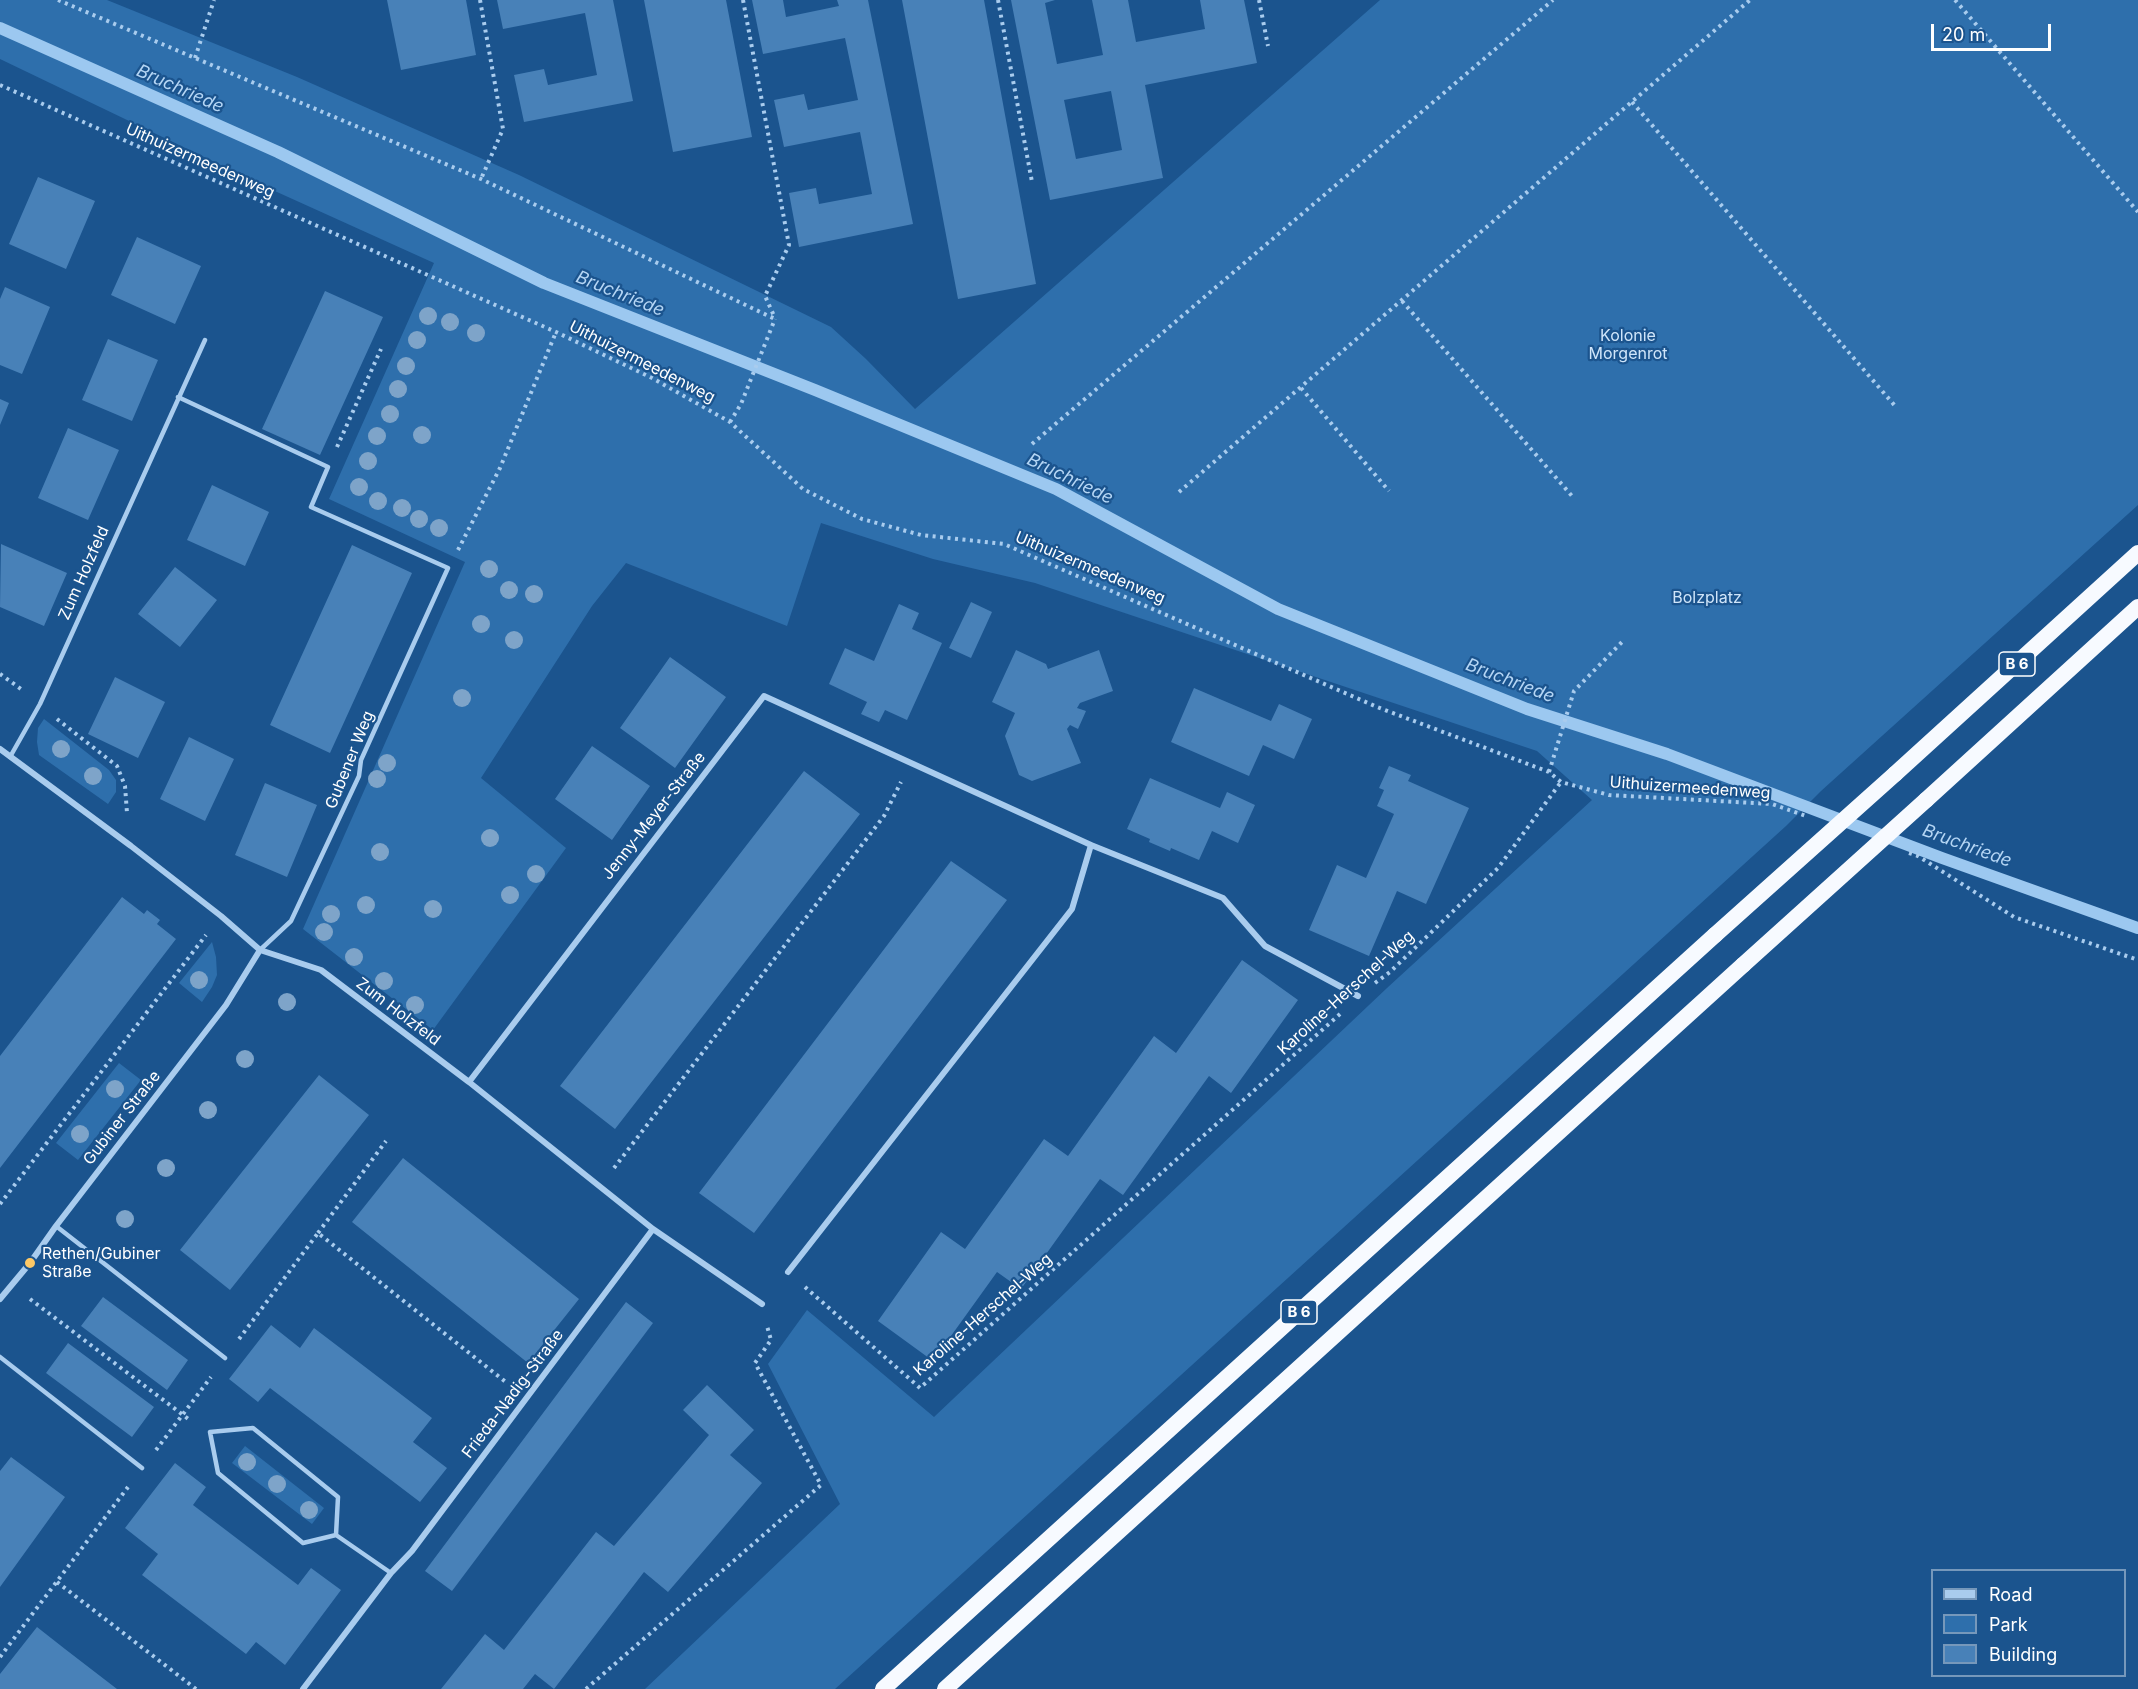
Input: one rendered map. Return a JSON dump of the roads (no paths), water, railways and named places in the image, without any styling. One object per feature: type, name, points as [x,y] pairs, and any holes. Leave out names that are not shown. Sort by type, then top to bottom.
[{"type":"highway","name":"B 6","points":[[883,1689],[2138,553]]},
{"type":"highway","name":"B 6","points":[[945,1689],[2138,608]]},
{"type":"street","name":"Jenny-Meyer-Straße","points":[[469,1082],[764,696],[1091,845],[1223,898],[1265,946],[1358,996]]},
{"type":"street","name":"Zum Holzfeld","points":[[0,749],[131,846],[221,916],[260,950],[321,970],[469,1082],[653,1229],[762,1304]]},
{"type":"street","points":[[788,1272],[1072,909],[1091,845]]},
{"type":"street","name":"Gubiner Straße","points":[[1,1295],[30,1263],[226,1005],[260,950]]},
{"type":"street","name":"Frieda-Nadig-Straße","points":[[303,1689],[391,1573],[419,1541],[653,1229]]},
{"type":"lane","name":"Zum Holzfeld","points":[[10,757],[40,704],[205,340]]},
{"type":"lane","name":"Gubener Weg","points":[[178,398],[328,467],[311,507],[448,568],[361,760],[358,776],[291,921],[260,950]]},
{"type":"lane","points":[[56,1226],[225,1358]]},
{"type":"lane","points":[[0,1357],[142,1468]]},
{"type":"lane","points":[[336,1535],[338,1497],[253,1428],[210,1432],[218,1473],[303,1544],[336,1535],[391,1573]]},
{"type":"waterway","name":"Bruchriede","points":[[0,28],[278,152],[544,283],[815,390],[1056,489],[1278,609],[1527,709],[1667,754],[1942,858],[2138,928]]},
{"type":"place","name":"Rethen/Gubiner Straße","points":[[30,1263]]},
{"type":"park label","name":"Kolonie Morgenrot","points":[[1628,345]]},
{"type":"park label","name":"Bolzplatz","points":[[1707,598]]}]
